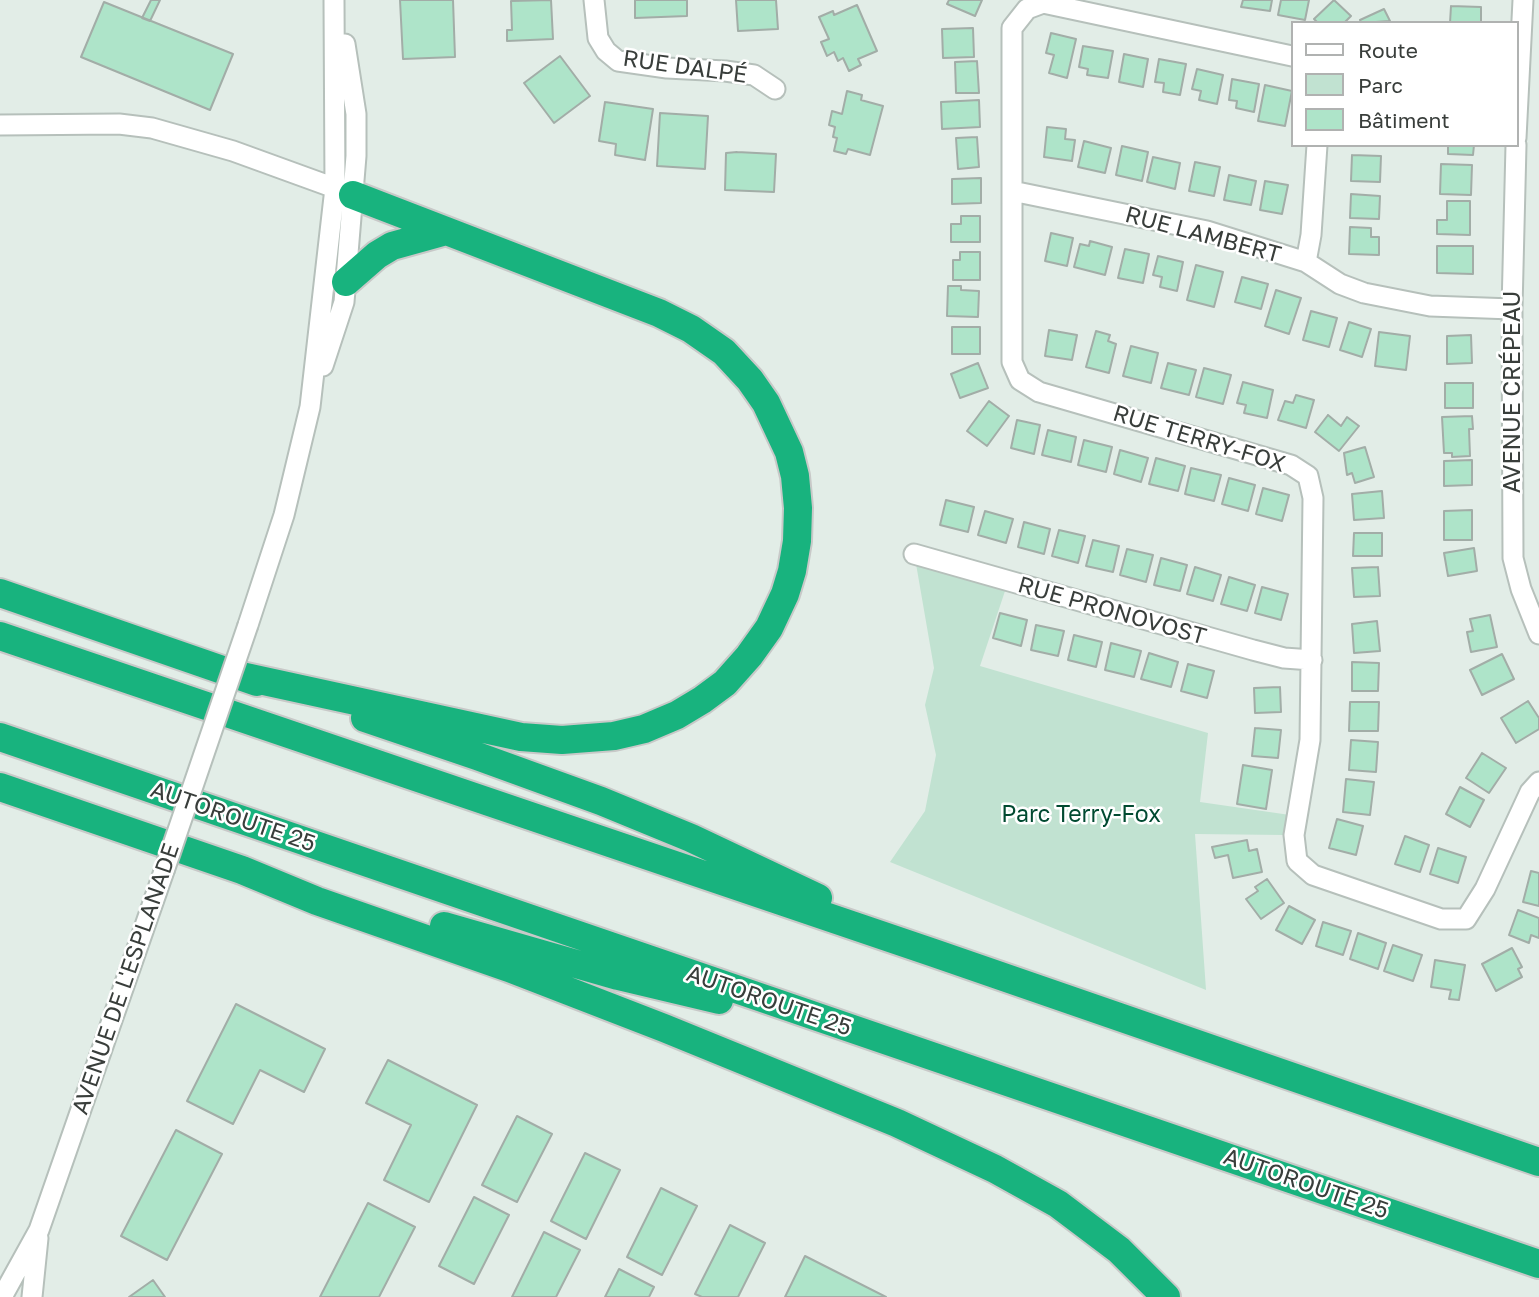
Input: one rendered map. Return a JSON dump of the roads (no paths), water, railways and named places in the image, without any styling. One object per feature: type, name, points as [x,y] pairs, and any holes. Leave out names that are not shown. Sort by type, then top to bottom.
[{"type":"highway","points":[[241,676],[495,732],[553,740],[597,738],[651,726],[677,715],[702,700],[737,670],[760,642],[775,616],[788,586],[795,557],[797,492],[783,435],[766,402],[746,374],[718,348],[671,318],[344,191]]},
{"type":"highway","points":[[346,282],[377,255],[392,246],[446,231]]},
{"type":"highway","points":[[0,593],[477,756],[614,806],[691,838],[934,953]]},
{"type":"highway","points":[[0,636],[934,953],[1539,1162]]},
{"type":"highway","name":"AUTOROUTE 25","points":[[0,737],[1539,1264]]},
{"type":"highway","points":[[0,787],[242,870],[317,901],[604,1004],[816,1089],[941,1143],[1019,1181],[1058,1204],[1119,1250],[1166,1297]]},
{"type":"highway","points":[[242,870],[321,890],[618,976],[865,1034]]},
{"type":"street","name":"AVENUE DE L'ESPLANADE","points":[[310,407],[344,191],[356,156],[356,114],[336,0]]},
{"type":"street","name":"RUE DALPÉ","points":[[594,0],[598,38],[606,51],[618,61],[754,75],[775,89]]},
{"type":"street","points":[[1518,99],[1523,0]]},
{"type":"street","name":"RUE TERRY-FOX","points":[[1290,56],[1043,3],[1027,9],[1012,28],[1012,362],[1020,380],[1039,392],[1291,465],[1308,476],[1313,498],[1310,740],[1294,835],[1297,861],[1313,875],[1441,919],[1466,919],[1485,890],[1530,792],[1539,782]]},
{"type":"street","points":[[0,125],[119,124],[152,128],[233,151],[344,191]]},
{"type":"street","points":[[1306,262],[1311,235],[1317,147]]},
{"type":"street","name":"AVENUE CRÉPEAU","points":[[1516,147],[1512,309],[1513,558],[1521,589],[1539,634]]},
{"type":"street","name":"AVENUE DE L'ESPLANADE","points":[[2,1297],[39,1230],[284,515],[310,407],[344,302],[344,191]]},
{"type":"street","name":"RUE LAMBERT","points":[[1012,191],[1207,231],[1306,262],[1340,284],[1401,302],[1430,306],[1512,309]]},
{"type":"street","name":"RUE PRONOVOST","points":[[914,554],[1263,653],[1312,660]]},
{"type":"street","name":"AVENUE DE L'ESPLANADE","points":[[32,1297],[39,1230]]},
{"type":"park label","name":"Parc Terry-Fox","points":[[1081,815]]}]
